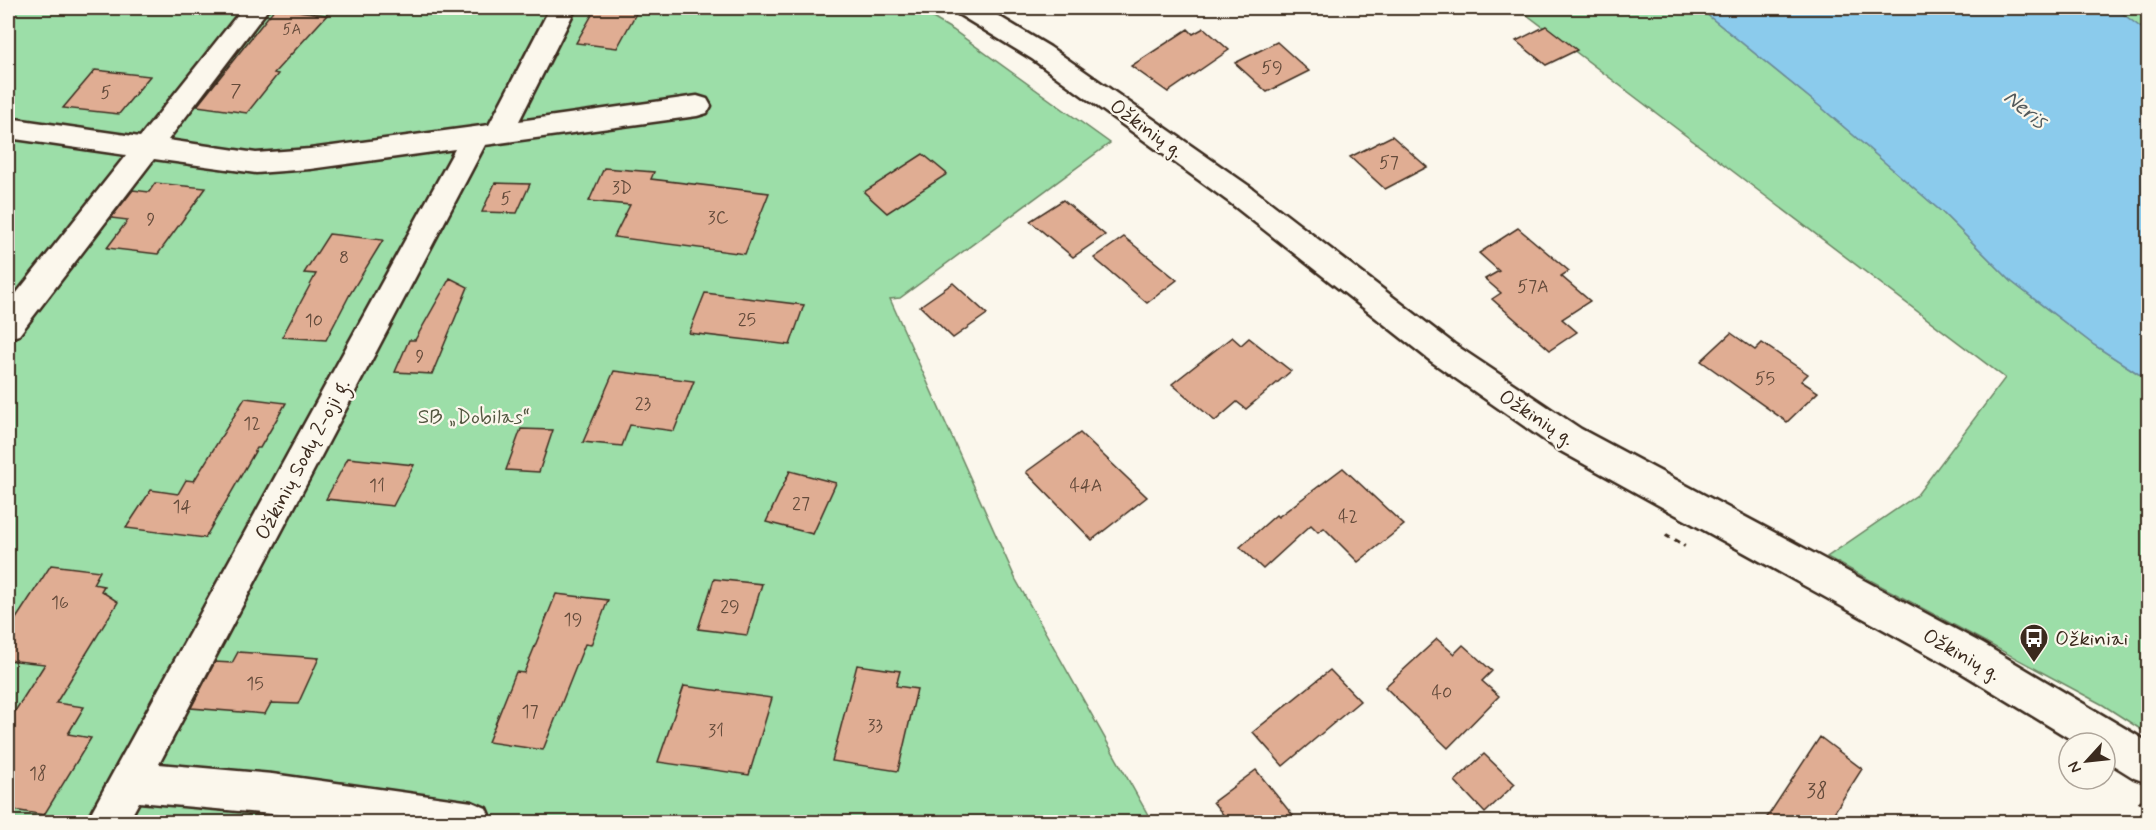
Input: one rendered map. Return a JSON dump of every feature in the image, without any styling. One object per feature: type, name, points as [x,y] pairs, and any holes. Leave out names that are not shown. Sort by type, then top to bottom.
[{"type":"street","points":[[8,326],[146,146],[256,8]]},
{"type":"street","name":"Ožkinių Sodų 2-oji g.","points":[[106,822],[486,136],[563,8]]},
{"type":"street","name":"Ožkinių g.","points":[[967,8],[1041,53],[1133,118],[1239,194],[1443,353],[1569,439],[1970,657],[2148,764]]},
{"type":"street","points":[[8,128],[256,163],[310,159],[697,106]]},
{"type":"street","points":[[129,781],[272,794],[472,822]]},
{"type":"green space","name":"SB „Dobilas“","points":[[8,8],[916,8],[953,30],[1110,143],[900,298],[890,299],[1016,580],[1152,822],[8,822]]},
{"type":"green space","points":[[1518,8],[1699,8],[1822,108],[1943,213],[2012,282],[2094,345],[2148,380],[2148,734],[2103,705],[1827,557],[1917,495],[2005,378]]},
{"type":"green space","points":[[2115,8],[2148,8],[2148,33]]},
{"type":"water","name":"Neris","points":[[1699,8],[2115,8],[2148,33],[2148,380],[2094,345],[2012,282],[1943,213],[1822,108]]},
{"type":"building","points":[[275,8],[327,15],[274,73],[278,74],[247,113],[197,106]]},
{"type":"building","points":[[596,8],[639,8],[617,48],[576,43]]},
{"type":"building","points":[[1546,26],[1577,50],[1546,65],[1516,41]]},
{"type":"building","points":[[1204,28],[1229,50],[1168,92],[1131,66],[1188,29],[1193,34]]},
{"type":"building","points":[[1277,42],[1309,71],[1267,92],[1235,63]]},
{"type":"building","points":[[95,70],[150,76],[119,114],[63,108]]},
{"type":"building","points":[[1392,136],[1427,167],[1385,189],[1350,157]]},
{"type":"building","points":[[923,154],[947,174],[887,213],[864,192]]},
{"type":"building","points":[[604,168],[654,172],[651,179],[769,193],[745,254],[614,237],[630,205],[589,201]]},
{"type":"building","points":[[155,183],[206,188],[158,254],[107,248],[128,220],[111,218],[133,190],[149,192]]},
{"type":"building","points":[[495,183],[530,184],[517,213],[482,212]]},
{"type":"building","points":[[1063,200],[1105,235],[1073,257],[1030,221]]},
{"type":"building","points":[[1518,228],[1569,271],[1561,276],[1590,301],[1562,319],[1577,332],[1550,350],[1492,299],[1501,293],[1485,279],[1499,271],[1479,253]]},
{"type":"building","points":[[329,234],[383,240],[350,294],[326,340],[282,337],[316,274],[304,273]]},
{"type":"building","points":[[1124,237],[1177,280],[1147,303],[1094,258]]},
{"type":"building","points":[[450,278],[468,287],[432,374],[395,372],[409,340],[415,340]]},
{"type":"building","points":[[953,283],[987,314],[953,338],[920,306]]},
{"type":"building","points":[[705,293],[804,305],[790,345],[689,333]]},
{"type":"building","points":[[1731,333],[1755,350],[1762,343],[1808,374],[1801,381],[1818,392],[1787,422],[1701,361]]},
{"type":"building","points":[[1232,337],[1241,345],[1249,338],[1291,371],[1246,409],[1237,402],[1215,421],[1172,384]]},
{"type":"building","points":[[614,371],[694,381],[674,431],[630,425],[622,446],[583,442]]},
{"type":"building","points":[[245,398],[286,403],[205,538],[126,528],[151,490],[178,494],[186,480],[194,481]]},
{"type":"building","points":[[521,429],[553,430],[539,472],[506,470]]},
{"type":"building","points":[[1080,433],[1147,497],[1092,540],[1026,472]]},
{"type":"building","points":[[348,458],[414,465],[393,506],[326,499]]},
{"type":"building","points":[[1343,468],[1404,525],[1358,562],[1324,528],[1318,532],[1311,525],[1263,569],[1240,547],[1276,515],[1278,517]]},
{"type":"building","points":[[790,471],[836,483],[813,534],[766,522]]},
{"type":"building","points":[[51,565],[100,571],[93,584],[104,586],[101,591],[118,602],[56,703],[84,707],[68,734],[91,738],[44,815],[8,809],[8,722],[45,664],[8,660],[8,631]]},
{"type":"building","points":[[714,579],[762,584],[747,635],[698,629]]},
{"type":"building","points":[[556,594],[608,600],[591,645],[585,644],[543,750],[488,742],[516,672],[524,673]]},
{"type":"building","points":[[1437,639],[1454,654],[1463,645],[1492,671],[1482,681],[1499,696],[1448,748],[1385,687]]},
{"type":"building","points":[[238,652],[319,658],[298,704],[271,703],[265,714],[191,708],[215,662],[232,663]]},
{"type":"building","points":[[857,665],[900,671],[896,686],[917,689],[898,771],[832,761]]},
{"type":"building","points":[[1330,670],[1360,701],[1283,766],[1253,732]]},
{"type":"building","points":[[684,686],[772,698],[749,775],[658,762]]},
{"type":"building","points":[[1820,737],[1862,769],[1828,822],[1764,822]]},
{"type":"building","points":[[1484,754],[1515,784],[1485,813],[1455,781]]},
{"type":"building","points":[[1256,770],[1298,822],[1229,822],[1213,802]]},
{"type":"place","name":"Ožkiniai","points":[[2034,664]]}]
